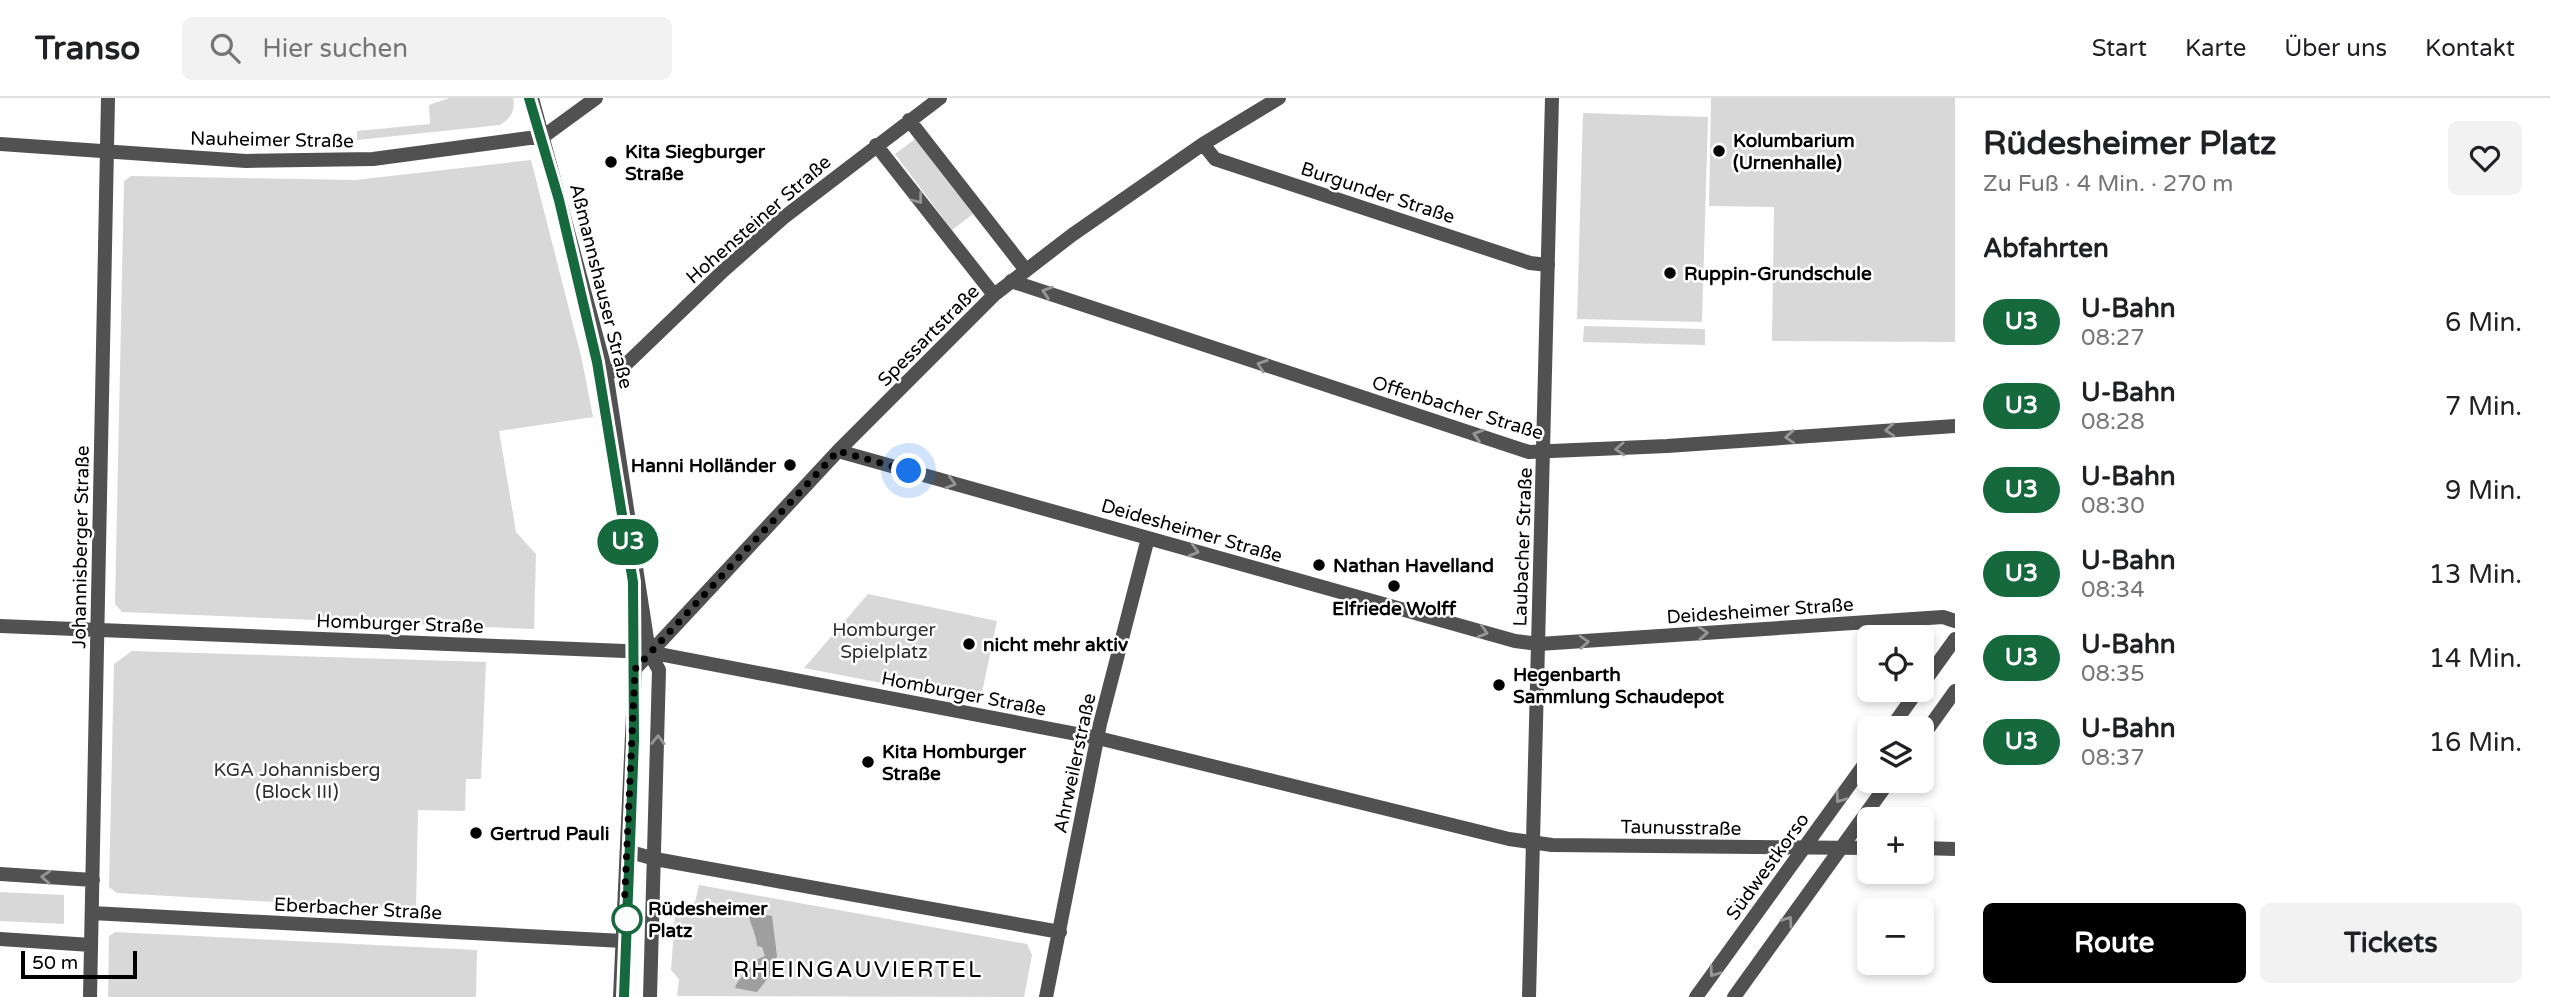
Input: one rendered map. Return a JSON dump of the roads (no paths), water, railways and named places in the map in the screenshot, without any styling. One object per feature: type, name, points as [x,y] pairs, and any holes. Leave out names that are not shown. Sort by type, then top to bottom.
[{"type":"street","name":"Johannisberger Straße","points":[[90,997],[108,98]]},
{"type":"street","name":"Aßmannshauser Straße","points":[[532,98],[606,372],[649,652],[659,670],[650,997]]},
{"type":"street","points":[[544,136],[596,98]]},
{"type":"street","name":"Hohensteiner Straße","points":[[606,372],[620,370],[751,246],[876,145],[940,98]]},
{"type":"street","name":"Spessartstraße","points":[[620,997],[635,669],[838,451],[994,295],[1025,269],[1203,144],[1279,98]]},
{"type":"street","name":"Laubacher Straße","points":[[1530,997],[1552,98]]},
{"type":"street","points":[[909,120],[1025,269]]},
{"type":"street","name":"Nauheimer Straße","points":[[0,144],[107,153],[316,161],[428,153],[544,136]]},
{"type":"street","name":"Burgunder Straße","points":[[1203,144],[1216,159],[1530,263],[1548,265]]},
{"type":"street","points":[[876,145],[994,295]]},
{"type":"street","name":"Offenbacher Straße","points":[[1011,281],[1529,452],[1955,426]]},
{"type":"street","name":"Deidesheimer Straße","points":[[838,451],[1516,640],[1539,644],[1943,617],[1955,621]]},
{"type":"street","name":"Ahrweilerstraße","points":[[1046,997],[1098,738],[1147,538]]},
{"type":"street","name":"Homburger Straße","points":[[0,626],[649,652],[1098,738],[1534,843]]},
{"type":"street","points":[[1934,668],[1955,639]]},
{"type":"street","points":[[1934,720],[1955,691]]},
{"type":"street","name":"Südwestkorso","points":[[1696,997],[1857,775]]},
{"type":"street","points":[[1740,994],[1881,793]]},
{"type":"street","name":"Taunusstraße","points":[[1534,843],[1857,848]]},
{"type":"street","points":[[1934,848],[1955,849]]},
{"type":"street","points":[[627,851],[655,859],[1060,932]]},
{"type":"street","points":[[0,874],[93,880]]},
{"type":"street","name":"Eberbacher Straße","points":[[92,913],[623,942]]},
{"type":"street","points":[[0,939],[92,944]]},
{"type":"metro line","name":"U3","points":[[529,98],[559,200],[597,362],[610,426],[633,582],[634,740],[624,997]]},
{"type":"place","name":"Kolumbarium (Urnenhalle)","points":[[1719,151]]},
{"type":"place","name":"Kita Siegburger Straße","points":[[611,162]]},
{"type":"place","name":"Ruppin-Grundschule","points":[[1670,273]]},
{"type":"place","name":"Hanni Holländer","points":[[790,465]]},
{"type":"place","name":"Nathan Havelland","points":[[1319,565]]},
{"type":"place","name":"Elfriede Wolff","points":[[1394,586]]},
{"type":"place","name":"nicht mehr aktiv","points":[[969,644]]},
{"type":"place","name":"Hegenbarth Sammlung Schaudepot","points":[[1499,685]]},
{"type":"place","name":"Kita Homburger Straße","points":[[868,762]]},
{"type":"place","name":"Gertrud Pauli","points":[[476,833]]},
{"type":"place","name":"Rüdesheimer Platz","points":[[627,919]]},
{"type":"district","name":"RHEINGAUVIERTEL","points":[[858,969]]},
{"type":"park label","name":"Homburger Spielplatz","points":[[884,640]]},
{"type":"park label","name":"KGA Johannisberg (Block III)","points":[[297,780]]}]
